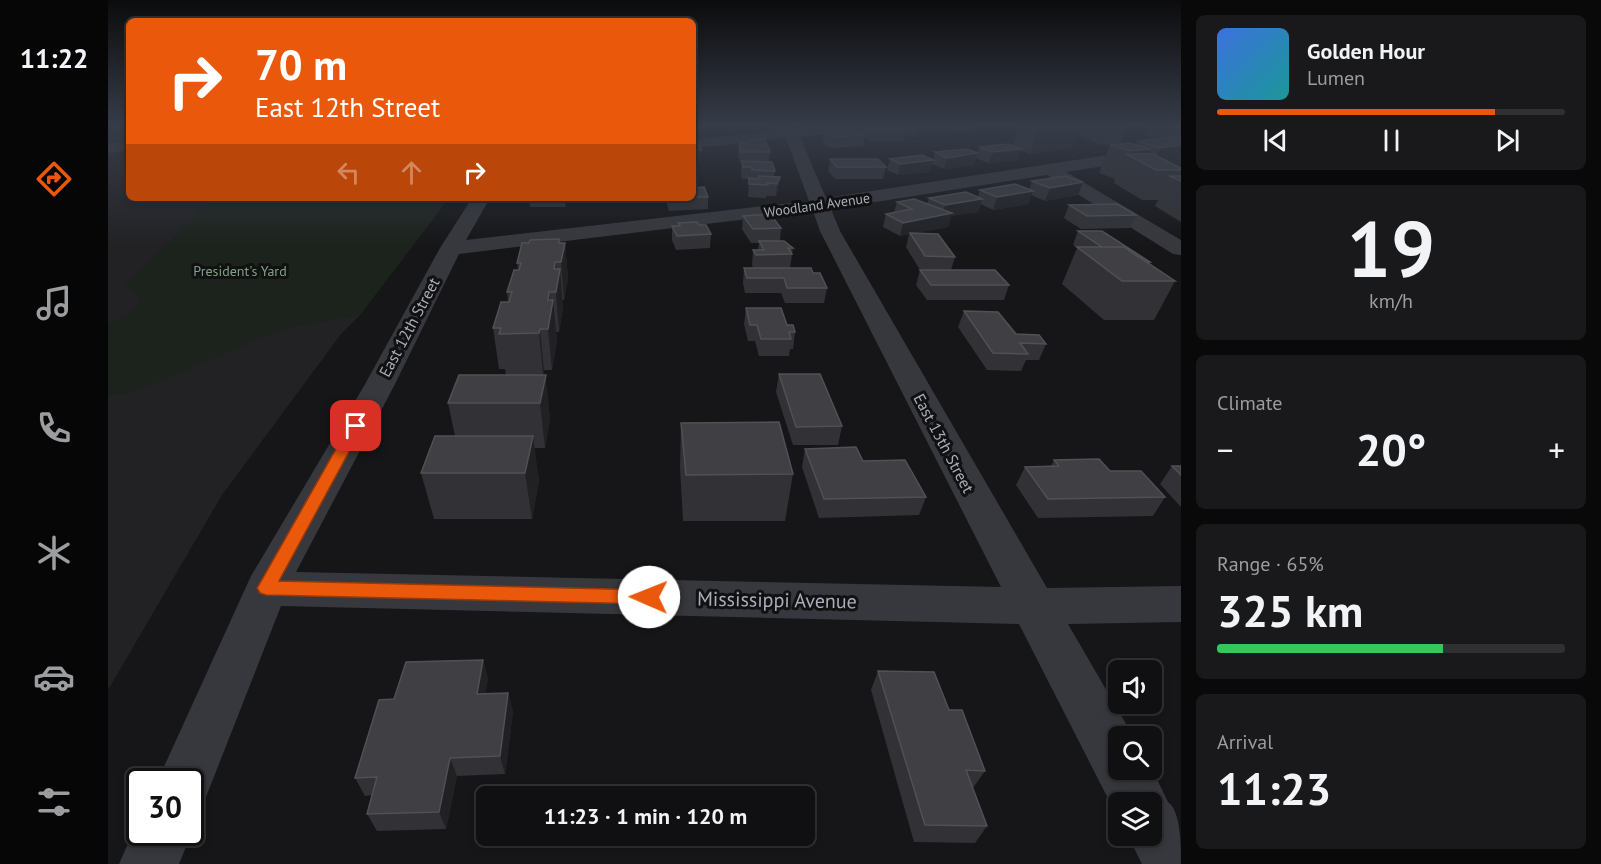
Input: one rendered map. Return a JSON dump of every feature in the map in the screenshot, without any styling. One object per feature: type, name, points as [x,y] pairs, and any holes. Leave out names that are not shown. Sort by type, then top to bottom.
[{"type":"street","name":"East 13th Street","points":[[799,165],[835,242],[1108,744]]},
{"type":"street","name":"Woodland Avenue","points":[[451,248],[578,235],[819,205],[1085,165]]},
{"type":"street","points":[[1051,170],[1181,249]]},
{"type":"street","name":"East 12th Street","points":[[190,768],[266,588],[379,386],[451,248],[479,201]]},
{"type":"street","name":"Mississippi Avenue","points":[[266,588],[1032,606],[1181,604]]},
{"type":"street","points":[[1162,842],[1174,864]]},
{"type":"street","points":[[149,864],[157,846]]},
{"type":"shaded area","points":[[108,165],[126,165],[126,201],[447,201],[360,315],[341,334],[222,495],[108,690]]},
{"type":"green space","name":"President's Yard","points":[[210,201],[447,201],[360,315],[298,326],[244,345],[135,392],[108,395],[108,324],[130,313],[138,303],[137,295],[125,285]]},
{"type":"building","points":[[773,165],[775,171],[752,170],[752,167],[743,167]]},
{"type":"building","points":[[836,165],[886,167],[837,167]]},
{"type":"building","points":[[1147,165],[1176,165],[1181,168],[1181,170],[1156,170]]},
{"type":"building","points":[[759,176],[780,177],[777,184],[749,184],[749,178],[759,179]]},
{"type":"building","points":[[1065,176],[1083,182],[1050,188],[1032,181]]},
{"type":"building","points":[[1169,176],[1181,176],[1181,181]]},
{"type":"building","points":[[1015,184],[1033,191],[997,197],[980,190]]},
{"type":"building","points":[[704,187],[708,197],[696,197],[696,188]]},
{"type":"building","points":[[966,192],[982,199],[945,205],[929,198]]},
{"type":"building","points":[[914,199],[952,213],[903,223],[886,214],[912,209],[897,202]]},
{"type":"building","points":[[1117,204],[1136,215],[1087,216],[1069,205]]},
{"type":"building","points":[[770,214],[781,228],[753,229],[743,216]]},
{"type":"building","points":[[697,222],[699,225],[706,225],[711,234],[677,236],[672,226],[680,226],[678,223]]},
{"type":"building","points":[[1078,231],[1102,231],[1150,262],[1146,262],[1124,247],[1102,247]]},
{"type":"building","points":[[910,233],[938,234],[955,257],[925,256]]},
{"type":"building","points":[[559,239],[559,243],[565,243],[561,262],[555,262],[554,269],[560,269],[556,292],[549,292],[548,300],[553,300],[548,329],[540,329],[539,333],[499,334],[501,328],[493,328],[501,302],[509,302],[512,292],[507,292],[514,270],[519,270],[521,263],[517,263],[522,243],[529,243],[530,240]]},
{"type":"building","points":[[759,241],[784,241],[793,248],[788,248],[792,254],[756,255],[753,250],[764,250]]},
{"type":"building","points":[[1077,247],[1124,247],[1175,281],[1122,281]]},
{"type":"building","points":[[744,268],[811,268],[813,273],[820,273],[827,288],[787,288],[784,278],[747,278]]},
{"type":"building","points":[[920,270],[995,270],[1009,285],[931,285]]},
{"type":"building","points":[[746,308],[781,308],[787,325],[793,325],[795,332],[789,332],[791,339],[761,339],[757,325],[750,325]]},
{"type":"building","points":[[964,311],[998,312],[1016,334],[1039,335],[1046,344],[1020,343],[1028,354],[993,353]]},
{"type":"building","points":[[779,374],[820,374],[842,426],[796,427]]},
{"type":"building","points":[[459,375],[546,375],[540,403],[448,403]]},
{"type":"building","points":[[779,422],[793,474],[686,475],[681,423]]},
{"type":"building","points":[[435,436],[533,436],[525,473],[421,473]]},
{"type":"building","points":[[856,447],[863,461],[905,460],[926,497],[824,499],[805,449]]},
{"type":"building","points":[[1099,459],[1110,471],[1141,471],[1165,497],[1048,499],[1025,467],[1059,466],[1054,460]]},
{"type":"building","points":[[1172,466],[1181,466],[1181,475]]},
{"type":"building","points":[[483,660],[477,694],[508,693],[500,756],[450,758],[439,812],[367,814],[377,777],[355,778],[379,700],[394,699],[406,662]]},
{"type":"building","points":[[878,671],[934,672],[949,710],[962,710],[985,771],[966,770],[987,826],[925,825]]},
{"type":"route","points":[[356,426],[266,588],[649,597]]}]
